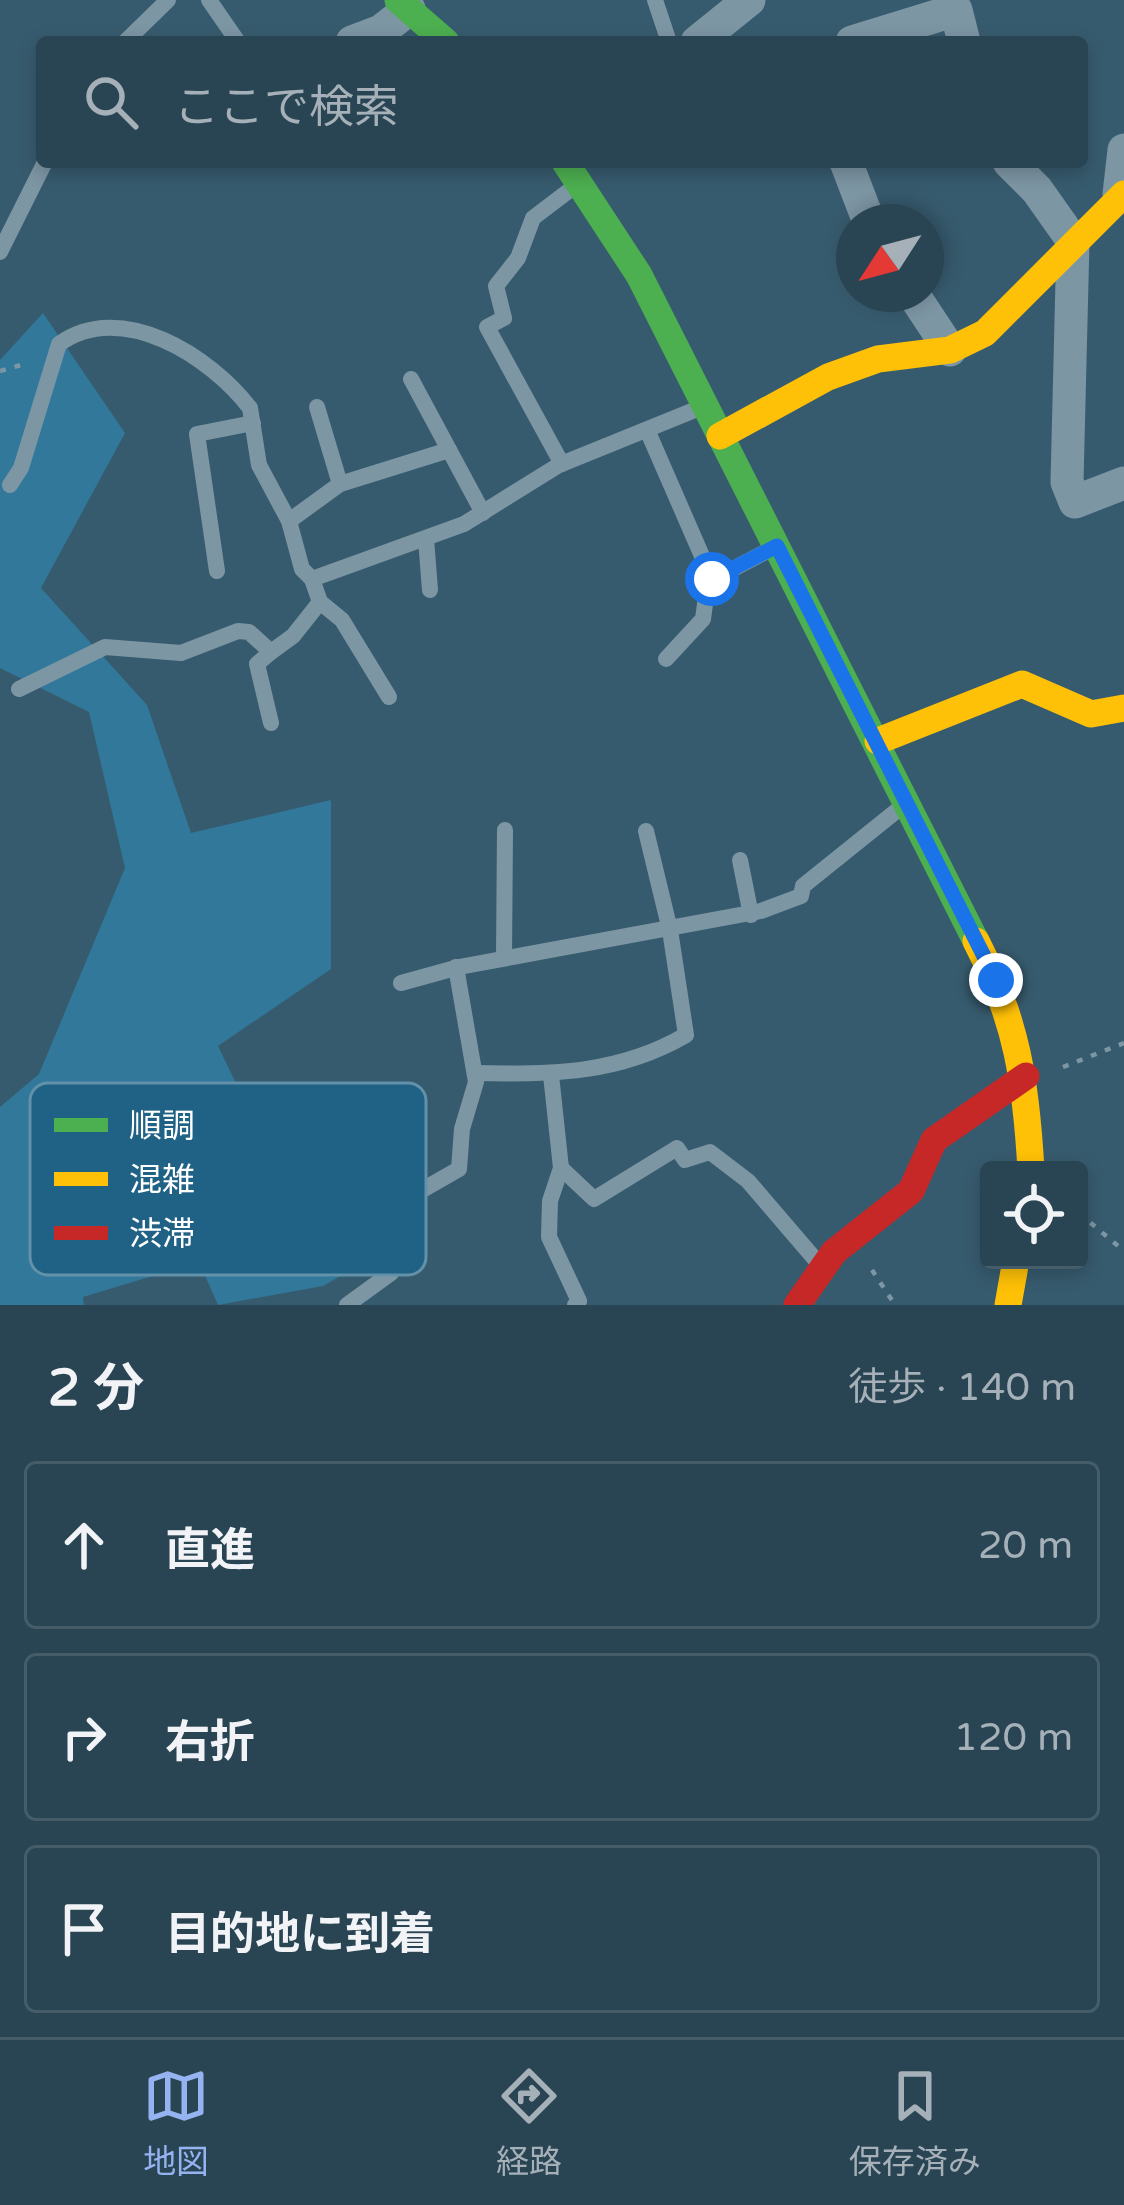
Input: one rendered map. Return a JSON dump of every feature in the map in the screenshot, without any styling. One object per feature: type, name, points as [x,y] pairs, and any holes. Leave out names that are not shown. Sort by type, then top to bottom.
[{"type":"street","points":[[704,36],[749,0]]},
{"type":"street","points":[[368,36],[381,31],[404,5],[439,36]]},
{"type":"street","points":[[871,36],[956,10],[962,36]]},
{"type":"street","points":[[721,436],[828,377],[878,358],[950,350],[985,333],[1122,194],[1124,150]]},
{"type":"street","points":[[848,168],[862,204]]},
{"type":"street","points":[[1015,168],[1037,190],[1073,242],[1067,482],[1076,502],[1124,483]]},
{"type":"street","points":[[572,172],[611,226],[705,405],[996,980],[1026,1076],[1031,1161]]},
{"type":"street","points":[[925,312],[950,350]]},
{"type":"street","points":[[878,742],[1022,684],[1091,714],[1124,708]]},
{"type":"street","points":[[796,1305],[821,1265],[911,1191],[934,1140],[1026,1076]]},
{"type":"street","points":[[1008,1305],[1014,1269]]},
{"type":"lane","points":[[130,36],[168,0]]},
{"type":"lane","points":[[209,0],[234,36]]},
{"type":"lane","points":[[655,0],[667,36]]},
{"type":"lane","points":[[0,252],[42,168]]},
{"type":"lane","points":[[562,464],[487,327],[504,319],[496,286],[518,258],[533,218],[572,172]]},
{"type":"lane","points":[[10,485],[21,468],[51,356],[59,344],[78,333],[124,328],[160,337],[240,395],[254,423],[259,464],[289,521],[295,551],[320,602],[342,620],[388,697]]},
{"type":"lane","points":[[411,379],[483,513]]},
{"type":"lane","points":[[312,579],[425,539],[483,513],[562,464],[705,405]]},
{"type":"lane","points":[[317,407],[340,484]]},
{"type":"lane","points":[[217,571],[197,434],[254,423]]},
{"type":"lane","points":[[648,432],[712,579],[703,619],[666,659]]},
{"type":"lane","points":[[289,521],[340,484],[449,450]]},
{"type":"lane","points":[[425,539],[430,590]]},
{"type":"lane","points":[[712,579],[777,546]]},
{"type":"lane","points":[[271,723],[257,664],[293,636],[320,602]]},
{"type":"lane","points":[[19,689],[105,647],[181,653],[238,631],[249,632],[271,652]]},
{"type":"lane","points":[[401,983],[456,967],[751,915],[801,896],[803,886],[908,802]]},
{"type":"lane","points":[[504,958],[505,830]]},
{"type":"lane","points":[[475,1073],[551,1075],[633,1063],[686,1035],[670,930],[646,831]]},
{"type":"lane","points":[[740,860],[751,915]]},
{"type":"lane","points":[[426,1189],[459,1169],[475,1073],[456,967]]},
{"type":"lane","points":[[551,1075],[561,1168],[550,1201],[548,1237],[579,1301],[575,1305]]},
{"type":"lane","points":[[561,1168],[594,1199],[677,1148],[685,1160],[710,1152],[748,1180],[821,1265]]},
{"type":"lane","points":[[347,1305],[388,1275]]},
{"type":"path","points":[[0,370],[51,356]]},
{"type":"path","points":[[1026,1076],[1086,1061],[1124,1042]]},
{"type":"path","points":[[1088,1221],[1124,1251]]},
{"type":"path","points":[[850,1239],[895,1305]]},
{"type":"shaded area","points":[[43,313],[125,433],[41,588],[147,705],[191,833],[331,800],[331,969],[218,1046],[236,1083],[30,1083],[30,1275],[156,1275],[83,1297],[84,1305],[0,1305],[0,1107],[39,1074],[125,868],[89,712],[0,668],[0,360]]},
{"type":"shaded area","points":[[205,1275],[342,1275],[323,1286],[218,1305]]},
{"type":"traffic: fast","points":[[398,0],[439,36]]},
{"type":"traffic: fast","points":[[569,168],[639,275],[976,941]]},
{"type":"traffic: slow","points":[[720,436],[828,377],[878,359],[950,350],[985,333],[1124,194]]},
{"type":"traffic: slow","points":[[878,741],[1022,684],[1091,714],[1124,708]]},
{"type":"traffic: slow","points":[[976,941],[1001,998],[1017,1052],[1030,1161]]},
{"type":"traffic: slow","points":[[1008,1305],[1014,1269]]},
{"type":"traffic: jam","points":[[797,1305],[834,1252],[911,1191],[934,1140],[1026,1076]]},
{"type":"route","points":[[712,579],[777,546],[996,980]]}]
